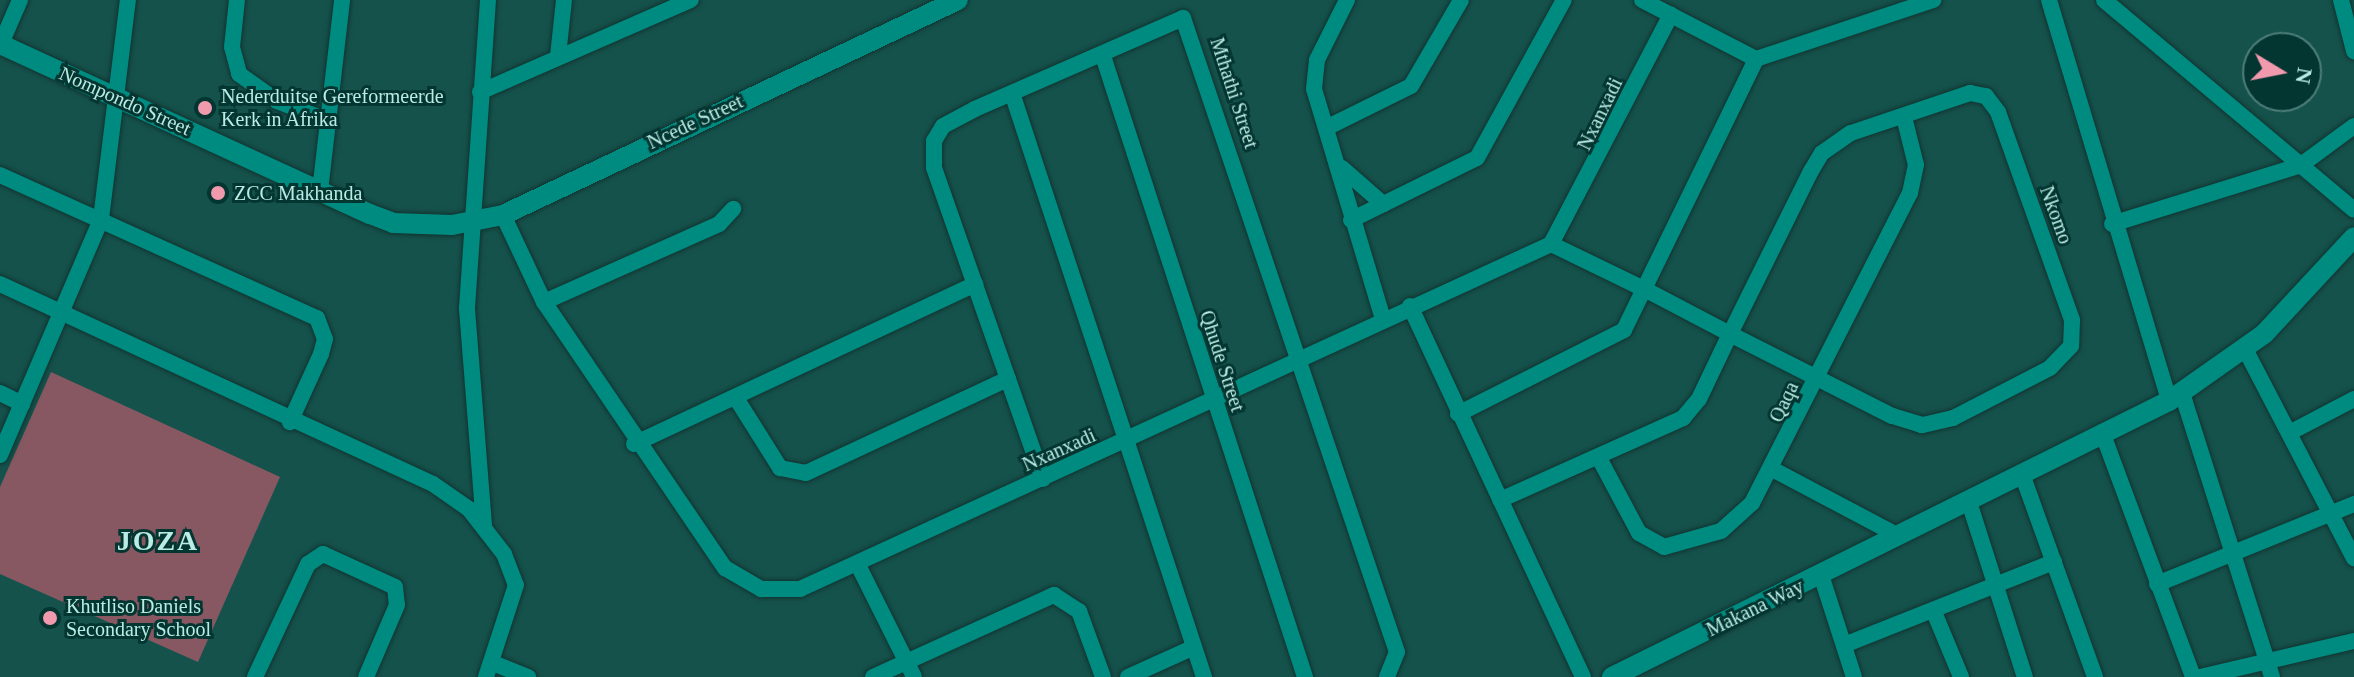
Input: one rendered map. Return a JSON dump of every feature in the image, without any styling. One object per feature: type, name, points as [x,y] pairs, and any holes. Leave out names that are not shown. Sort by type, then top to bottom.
[{"type":"street","points":[[0,45],[20,0]]},
{"type":"street","points":[[0,455],[101,219],[119,97],[128,0]]},
{"type":"street","points":[[237,0],[232,47],[239,74],[277,101],[326,120]]},
{"type":"street","points":[[320,191],[342,0]]},
{"type":"street","points":[[488,0],[470,222],[467,308],[485,526],[516,585],[489,670],[528,677]]},
{"type":"street","points":[[558,56],[564,0]]},
{"type":"street","points":[[480,92],[672,5],[691,0]]},
{"type":"street","name":"Ncede Street","points":[[427,226],[503,215],[932,5],[958,0]]},
{"type":"street","points":[[1347,0],[1317,60],[1314,89],[1330,126],[1351,220],[1383,319]]},
{"type":"street","points":[[1330,126],[1411,86],[1461,0]]},
{"type":"street","points":[[1351,220],[1482,153],[1564,0]]},
{"type":"street","points":[[1642,0],[1756,59],[1933,0]]},
{"type":"street","points":[[2049,0],[2112,224],[2235,557],[2269,669]]},
{"type":"street","points":[[2104,0],[2354,210]]},
{"type":"street","points":[[2341,0],[2354,51]]},
{"type":"street","name":"Nxanxadi","points":[[503,215],[544,302],[634,444],[742,581],[800,589],[1215,404],[1410,306],[1551,244],[1671,14]]},
{"type":"street","name":"Mthathi Street","points":[[1043,479],[934,167],[934,141],[943,126],[1103,56],[1175,20],[1191,25],[1397,652],[1387,677]]},
{"type":"street","name":"Nompondo Street","points":[[0,45],[393,223],[427,226]]},
{"type":"street","name":"Qhude Street","points":[[1103,56],[1305,677]]},
{"type":"street","points":[[1458,414],[1615,338],[1648,291],[1756,59]]},
{"type":"street","name":"Nkomo","points":[[1551,244],[1892,416],[1934,425],[2050,368],[2071,346],[2072,320],[1993,102],[1970,93],[1851,133],[1822,153],[1730,334]]},
{"type":"street","points":[[1013,96],[1204,677]]},
{"type":"street","name":"Qaqa","points":[[1599,458],[1639,533],[1664,547],[1734,522],[1774,470],[1914,183],[1904,117]]},
{"type":"street","points":[[2112,224],[2301,165],[2354,126]]},
{"type":"street","points":[[1341,167],[1383,204]]},
{"type":"street","points":[[0,175],[317,318],[325,339],[290,422]]},
{"type":"street","points":[[544,302],[719,224],[733,209]]},
{"type":"street","name":"Makana Way","points":[[1612,677],[2176,397],[2245,349],[2354,237]]},
{"type":"street","points":[[0,284],[290,422],[433,484],[485,526]]},
{"type":"street","points":[[634,444],[975,284]]},
{"type":"street","points":[[1410,306],[1583,677]]},
{"type":"street","points":[[1500,500],[1683,418],[1730,334]]},
{"type":"street","points":[[2245,349],[2291,432],[2354,558]]},
{"type":"street","points":[[736,398],[780,468],[806,473],[1008,379]]},
{"type":"street","points":[[0,393],[23,404]]},
{"type":"street","points":[[2291,432],[2354,399]]},
{"type":"street","points":[[2102,432],[2193,677]]},
{"type":"street","points":[[1774,470],[1897,535]]},
{"type":"street","points":[[2022,474],[2095,677]]},
{"type":"street","points":[[1969,502],[2025,677]]},
{"type":"street","points":[[2157,584],[2235,557],[2354,504]]},
{"type":"street","points":[[255,677],[308,564],[323,554],[389,580],[398,596],[366,677]]},
{"type":"street","points":[[1844,645],[2054,562]]},
{"type":"street","points":[[858,565],[914,677]]},
{"type":"street","points":[[1821,575],[1854,677]]},
{"type":"street","points":[[873,677],[904,659],[1054,595],[1079,611],[1103,677]]},
{"type":"street","points":[[1934,612],[1961,677]]},
{"type":"street","points":[[2200,677],[2269,669],[2354,641]]},
{"type":"street","points":[[1128,677],[1194,647]]},
{"type":"shaded area","points":[[51,372],[280,477],[198,662],[0,574],[0,487]]},
{"type":"place","name":"Nederduitse Gereformeerde Kerk in Afrika","points":[[205,108]]},
{"type":"place","name":"ZCC Makhanda","points":[[218,193]]},
{"type":"place","name":"Khutliso Daniels Secondary School","points":[[50,618]]},
{"type":"district","name":"JOZA","points":[[158,541]]}]
